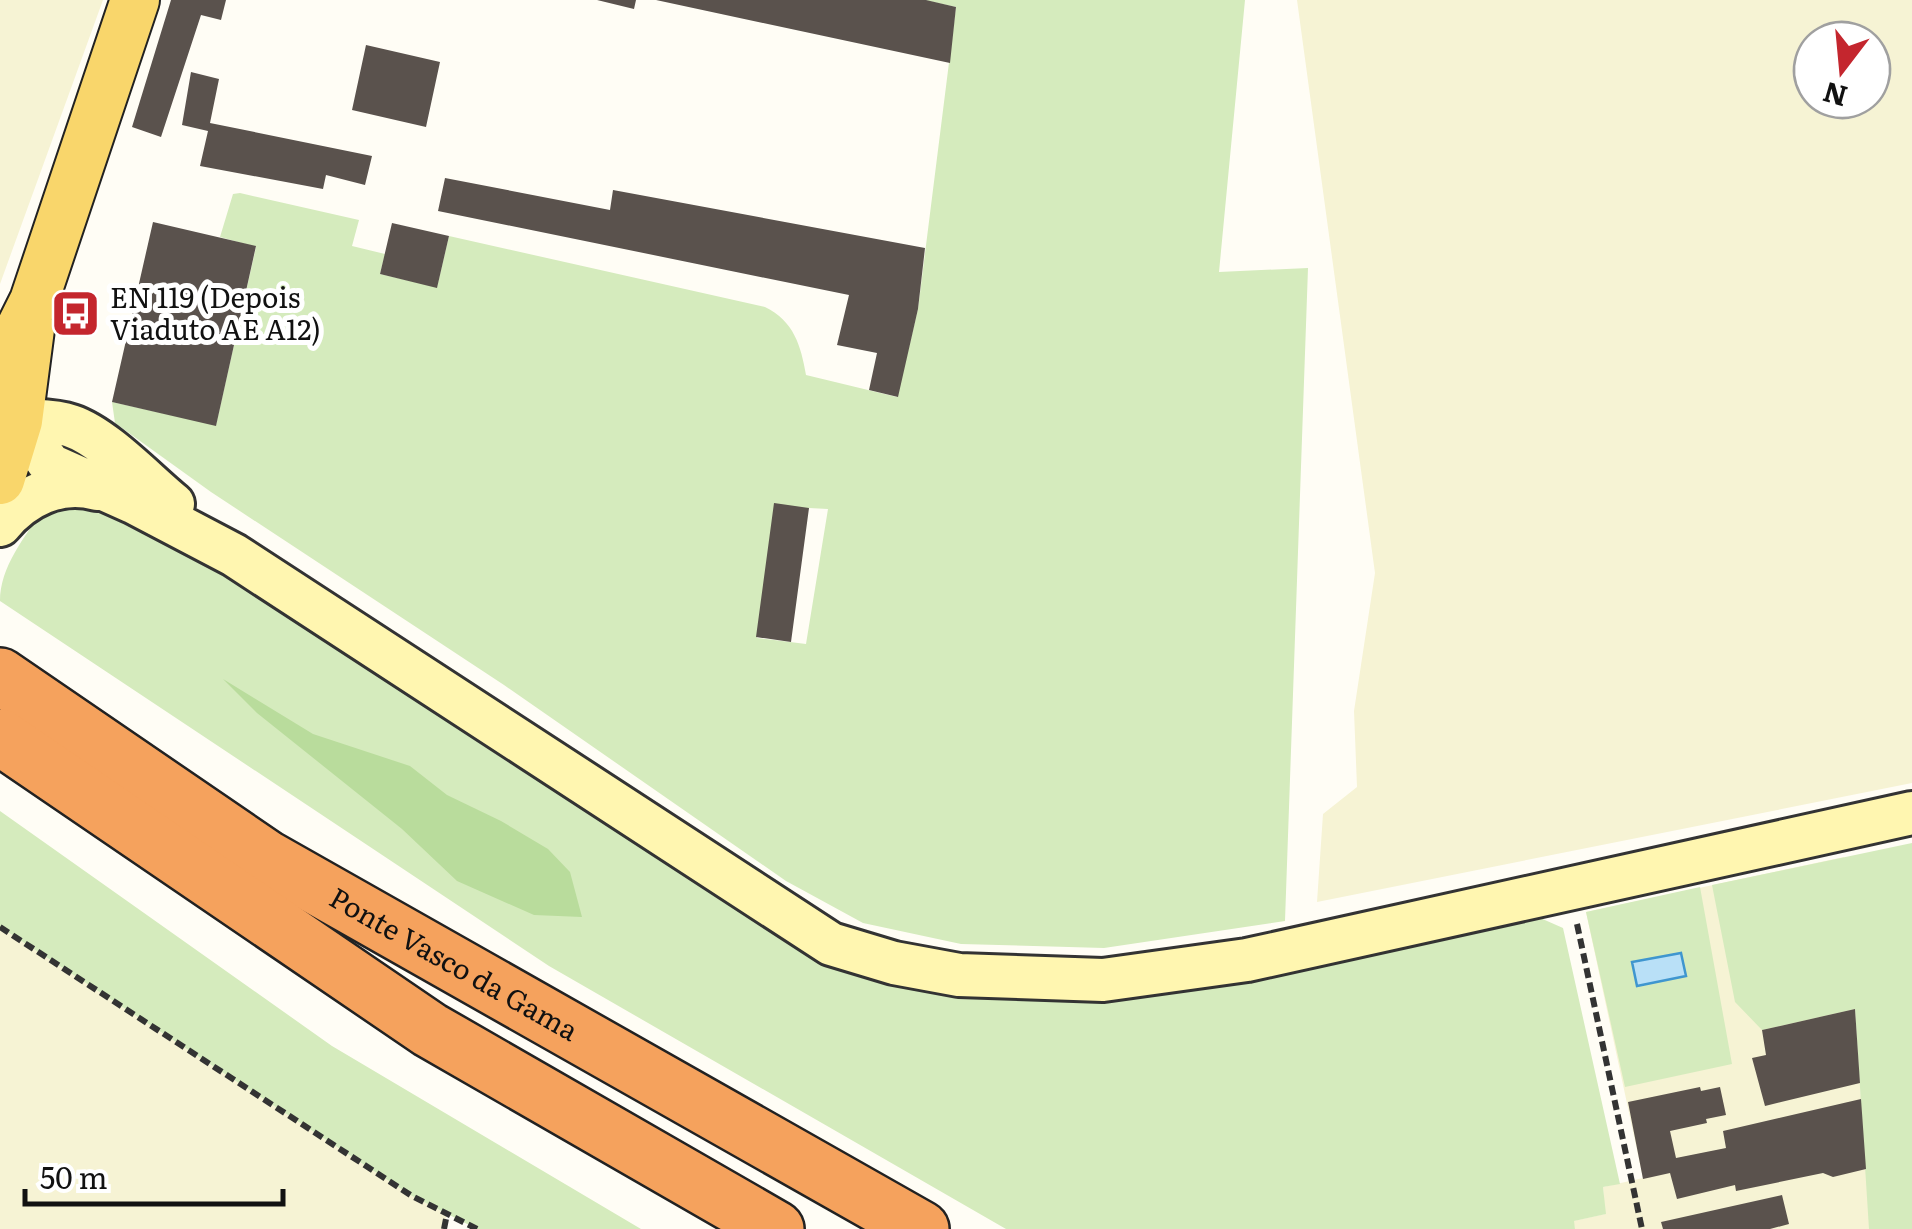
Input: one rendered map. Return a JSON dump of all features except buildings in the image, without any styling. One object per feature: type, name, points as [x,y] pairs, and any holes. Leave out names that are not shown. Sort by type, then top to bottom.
[{"type":"highway","name":"Ponte Vasco da Gama","points":[[13,716],[430,1030],[776,1229]]},
{"type":"highway","name":"Ponte Vasco da Gama","points":[[13,716],[921,1229]]},
{"type":"main road","points":[[0,480],[34,301],[135,0]]},
{"type":"main road","points":[[0,369],[34,301]]},
{"type":"main road","points":[[9,418],[50,465],[234,555],[831,944],[894,963],[959,975],[1103,980],[1248,960],[1912,813]]},
{"type":"main road","points":[[9,418],[74,426],[121,460],[234,555]]},
{"type":"main road","points":[[0,524],[30,498],[50,490],[88,487],[112,493]]},
{"type":"path","points":[[1569,889],[1642,1229]]},
{"type":"path","points":[[0,927],[412,1196],[478,1229]]},
{"type":"path","points":[[444,1229],[447,1214]]},
{"type":"shaded area","points":[[0,0],[103,0],[0,284]]},
{"type":"shaded area","points":[[1297,0],[1912,0],[1912,783],[1317,902],[1323,814],[1357,787],[1354,711],[1375,573]]},
{"type":"shaded area","points":[[1844,857],[1861,1098],[1912,1229],[1575,1229],[1573,1221],[1605,1214],[1603,1187],[1643,1178],[1586,912]]},
{"type":"shaded area","points":[[0,927],[412,1196],[447,1214],[444,1229],[0,1229]]},
{"type":"green space","points":[[924,0],[1245,0],[1219,272],[1308,268],[1285,921],[1104,948],[961,944],[863,923],[786,881],[115,423],[112,402],[216,425],[256,247],[220,237],[233,194],[240,193],[359,220],[352,246],[385,254],[380,274],[437,287],[449,236],[765,307],[783,319],[794,335],[806,375],[897,397],[918,309],[956,7]],"holes":[[[809,508],[828,509],[806,644],[757,638]]]},
{"type":"green space","points":[[76,501],[151,524],[514,766],[832,961],[966,997],[1065,995],[1538,917],[1563,928],[1620,1184],[1603,1187],[1606,1214],[1574,1221],[1575,1229],[1006,1229],[549,966],[0,601],[9,564],[44,509]]},
{"type":"green space","points":[[223,679],[313,734],[410,766],[447,795],[548,849],[570,872],[582,917],[534,915],[457,881],[402,829],[257,713]]},
{"type":"green space","points":[[0,811],[332,1046],[641,1229],[477,1229],[412,1196],[0,927]]},
{"type":"green space","points":[[1912,843],[1912,1229],[1869,1229],[1855,1009],[1762,1030],[1735,1002],[1712,885]]},
{"type":"green space","points":[[1700,887],[1732,1064],[1625,1087],[1586,912]]},
{"type":"water","points":[[1681,953],[1686,976],[1637,986],[1632,962]]},
{"type":"place","name":"EN 119 (Depois Viaduto AE A12)","points":[[75,314]]}]
